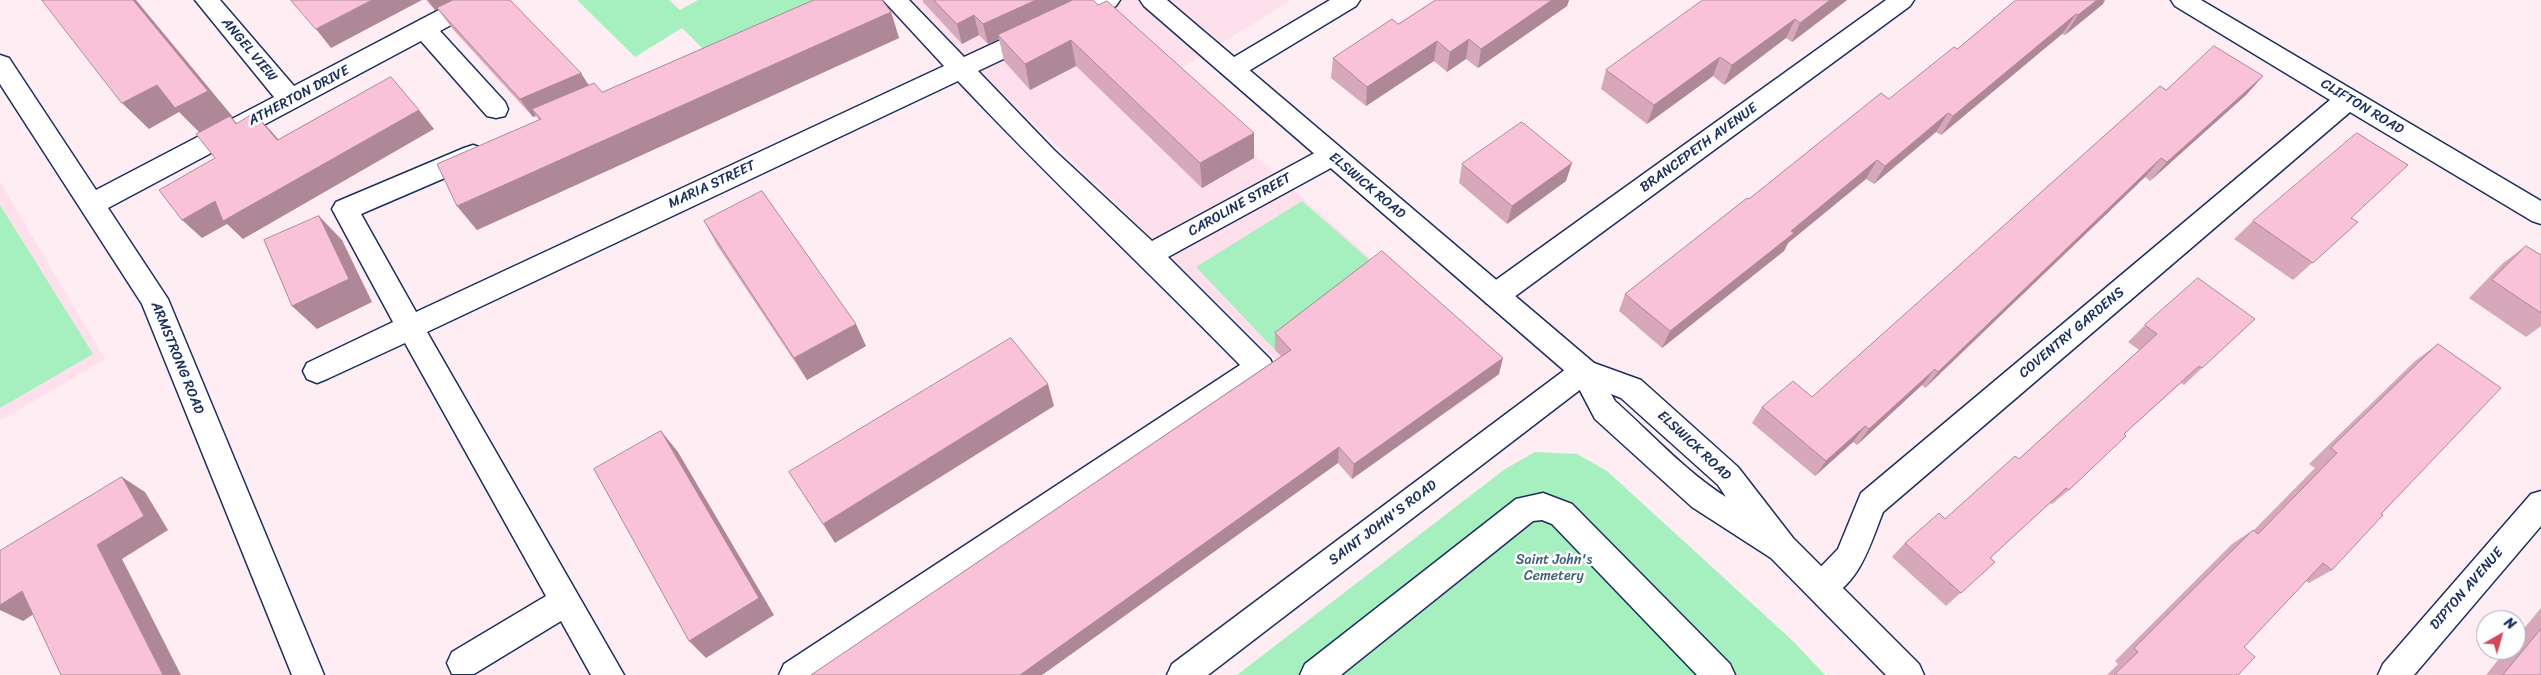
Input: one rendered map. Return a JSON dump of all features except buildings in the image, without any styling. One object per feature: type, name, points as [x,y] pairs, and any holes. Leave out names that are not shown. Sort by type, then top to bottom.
[{"type":"street","name":"ANGEL VIEW","points":[[207,0],[291,100]]},
{"type":"street","name":"ATHERTON DRIVE","points":[[93,204],[478,0]]},
{"type":"street","points":[[794,675],[1260,367],[1148,255],[1045,157],[894,0]]},
{"type":"street","name":"MARIA STREET","points":[[317,371],[1108,0]]},
{"type":"street","name":"ELSWICK ROAD","points":[[1152,0],[1331,156],[1584,371],[1606,410],[1702,498],[1782,548],[1908,675]]},
{"type":"street","points":[[1233,69],[1260,51],[1348,0]]},
{"type":"street","name":"BRANCEPETH AVENUE","points":[[1496,295],[1902,0]]},
{"type":"street","name":"CLIFTON ROAD","points":[[2183,0],[2541,214]]},
{"type":"street","points":[[424,29],[496,109]]},
{"type":"street","name":"ARMSTRONG ROAD","points":[[0,64],[10,101],[93,204],[154,300],[308,675]]},
{"type":"street","name":"COVENTRY GARDENS","points":[[1822,587],[1850,558],[1871,503],[2348,99]]},
{"type":"street","points":[[491,147],[345,209],[608,675]]},
{"type":"street","name":"CAROLINE STREET","points":[[1148,255],[1331,156]]},
{"type":"street","name":"SAINT JOHN'S ROAD","points":[[1182,675],[1584,371]]},
{"type":"street","name":"DIPTON AVENUE","points":[[2394,675],[2541,504]]},
{"type":"street","points":[[1316,675],[1526,509],[1543,506],[1562,514],[1719,675]]},
{"type":"street","points":[[463,663],[566,601]]},
{"type":"shaded area","points":[[907,0],[1291,0],[1167,77],[1501,374],[1411,438],[1372,398],[1284,368]]},
{"type":"shaded area","points":[[0,182],[105,359],[0,421]]},
{"type":"green space","points":[[577,0],[669,0],[680,10],[698,0],[817,0],[704,50],[682,28],[635,57]]},
{"type":"green space","points":[[1302,201],[1380,269],[1274,349],[1196,267]]},
{"type":"green space","points":[[0,205],[93,354],[0,408]]},
{"type":"green space","name":"Saint John's Cemetery","points":[[1535,452],[1577,454],[1607,471],[1794,642],[1825,675],[1237,675],[1505,469]]}]
